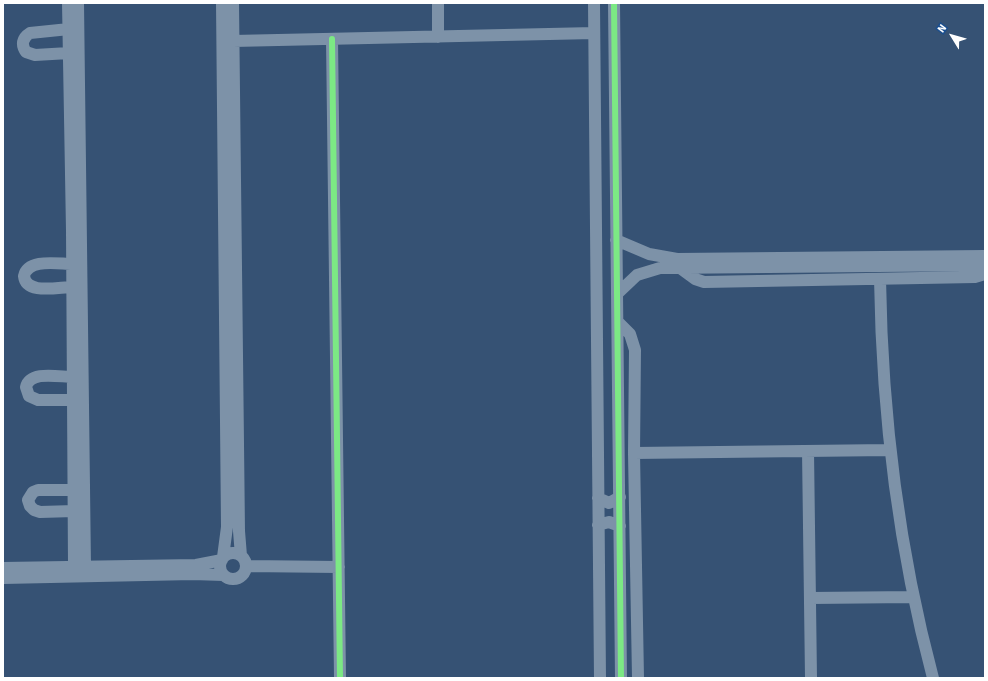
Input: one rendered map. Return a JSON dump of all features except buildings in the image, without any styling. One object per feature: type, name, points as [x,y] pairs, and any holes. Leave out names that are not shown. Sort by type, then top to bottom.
[{"type":"street","points":[[68,3],[77,231],[72,264],[73,490],[79,566]]},
{"type":"street","points":[[78,3],[77,231],[79,566]]},
{"type":"street","points":[[222,3],[227,527],[223,559],[220,566],[223,575]]},
{"type":"street","points":[[3,578],[193,574],[223,575],[233,579],[244,573],[244,561],[239,531],[233,3]]},
{"type":"street","points":[[438,3],[438,37]]},
{"type":"street","points":[[594,3],[600,678]]},
{"type":"street","points":[[614,3],[621,678]]},
{"type":"street","points":[[69,29],[30,33],[25,37],[23,43],[26,52],[32,55],[69,53]]},
{"type":"street","points":[[233,41],[594,34]]},
{"type":"street","points":[[332,39],[340,678]]},
{"type":"street","points":[[616,240],[649,254],[677,259],[985,256]]},
{"type":"street","points":[[72,264],[35,264],[27,269],[24,276],[28,285],[33,288],[72,287]]},
{"type":"street","points":[[618,293],[632,279],[644,272],[660,268],[985,265]]},
{"type":"street","points":[[680,268],[695,279],[704,282],[975,277],[985,274]]},
{"type":"street","points":[[880,279],[883,383],[889,450],[913,597],[933,678]]},
{"type":"street","points":[[618,322],[630,334],[635,350],[634,453],[638,678]]},
{"type":"street","points":[[73,377],[34,377],[29,381],[26,387],[29,396],[35,400],[73,400]]},
{"type":"street","points":[[634,453],[889,450]]},
{"type":"street","points":[[808,451],[811,678]]},
{"type":"street","points":[[73,490],[38,490],[33,492],[28,500],[30,506],[37,511],[74,511]]},
{"type":"street","points":[[598,498],[609,503],[620,498]]},
{"type":"street","points":[[598,525],[608,522],[620,526]]},
{"type":"street","points":[[3,568],[196,565],[223,559],[232,553],[244,561],[339,567]]},
{"type":"street","points":[[810,598],[913,597]]},
{"type":"cycle path","points":[[614,3],[621,678]]},
{"type":"cycle path","points":[[332,39],[340,678]]}]
